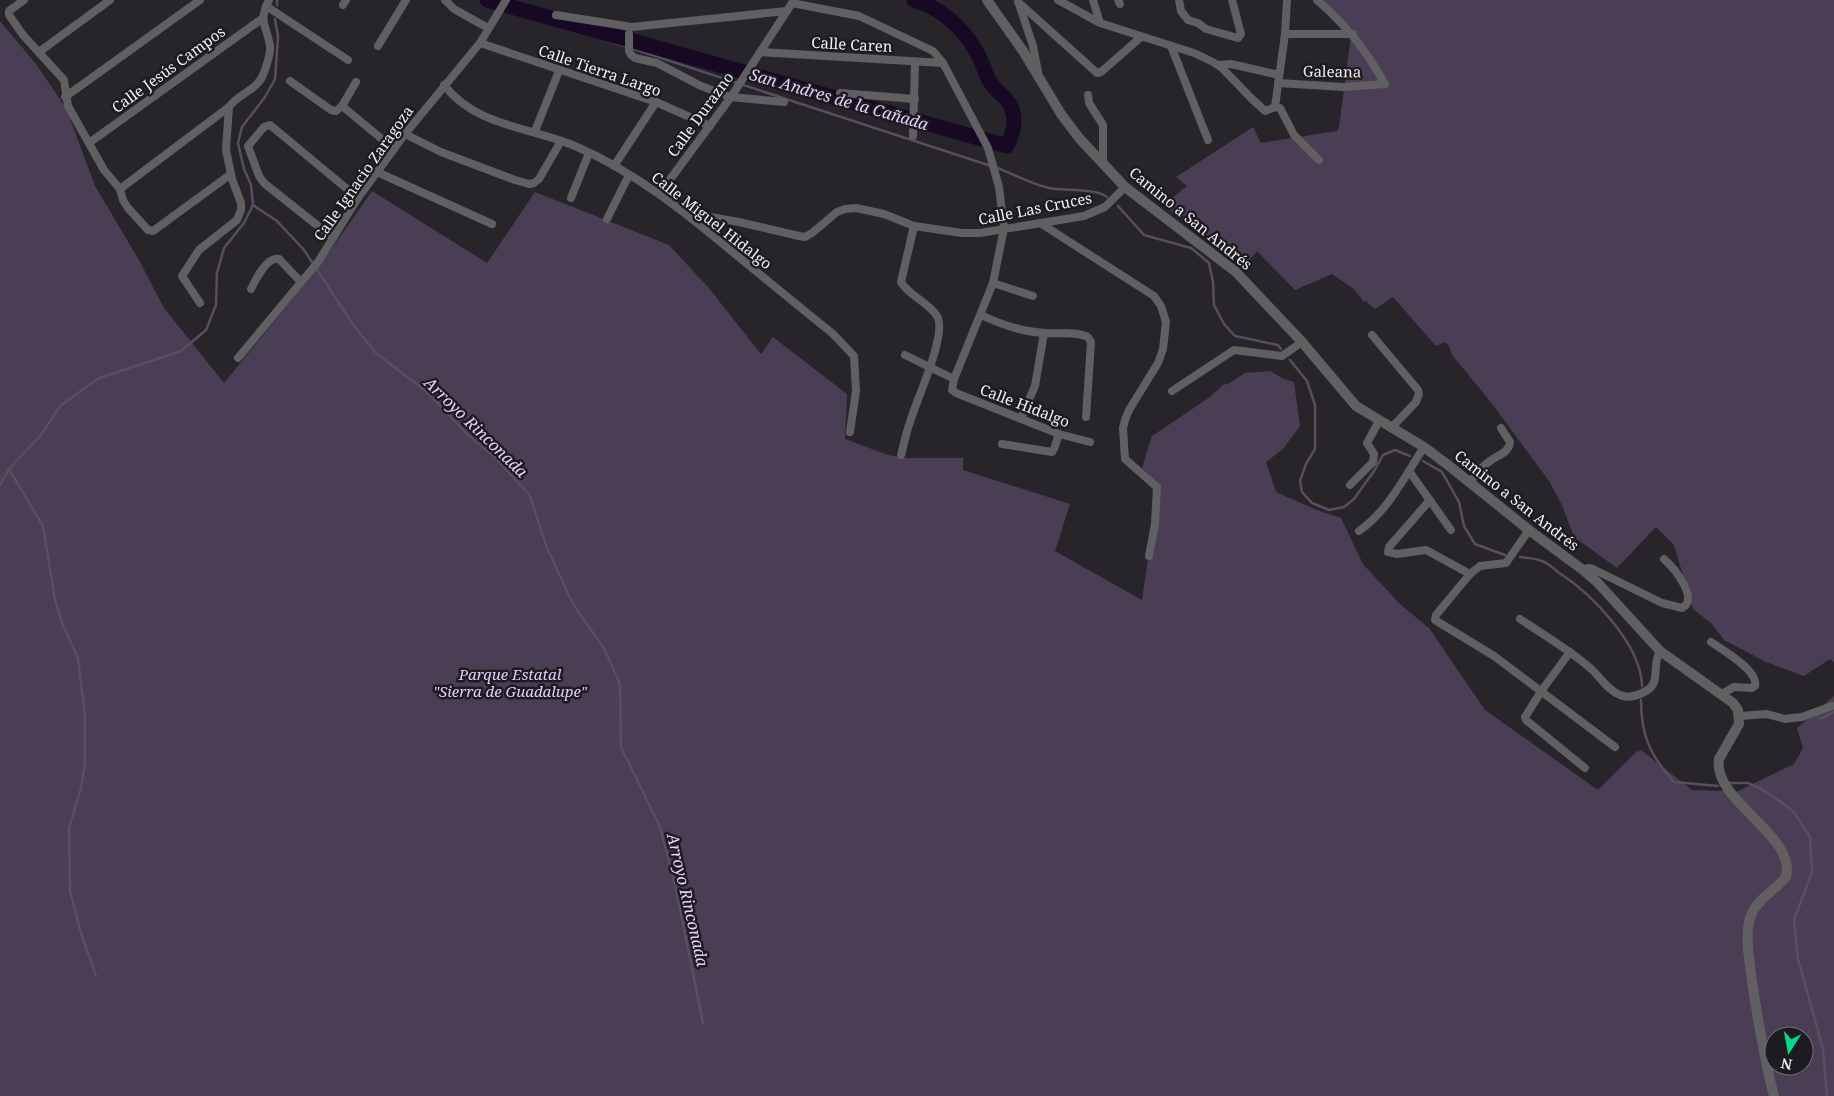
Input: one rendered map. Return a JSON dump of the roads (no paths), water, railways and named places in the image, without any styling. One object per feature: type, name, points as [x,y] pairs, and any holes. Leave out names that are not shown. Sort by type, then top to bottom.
[{"type":"street","points":[[24,0],[9,13],[23,35],[64,80],[68,106],[104,170],[120,189],[123,200],[128,208],[150,231],[230,174]]},
{"type":"street","points":[[39,52],[110,0]]},
{"type":"street","points":[[66,97],[200,0]]},
{"type":"street","points":[[378,46],[406,0]]},
{"type":"street","points":[[445,0],[454,9],[488,28]]},
{"type":"street","name":"Calle Ignacio Zaragoza","points":[[238,358],[318,262],[358,198],[405,134],[480,43],[506,0]]},
{"type":"street","name":"Camino a San Andrés","points":[[988,0],[1079,138],[1126,186],[1184,233],[1226,263],[1264,300],[1356,406],[1424,447],[1583,570],[1597,582],[1660,650],[1722,694],[1737,707],[1740,716]]},
{"type":"street","points":[[1058,0],[1100,23],[1194,53],[1218,65],[1265,111],[1275,107],[1280,108],[1294,135],[1319,160]]},
{"type":"street","points":[[1093,0],[1100,23]]},
{"type":"street","points":[[1179,0],[1181,11],[1188,20],[1198,23],[1206,29],[1238,38],[1241,34],[1232,0]]},
{"type":"street","points":[[1275,107],[1285,34],[1287,0]]},
{"type":"street","points":[[1318,0],[1353,34]]},
{"type":"street","points":[[793,1],[859,16],[933,52],[943,63],[988,148],[999,187],[1004,228],[993,283],[981,315],[954,379],[905,355]]},
{"type":"street","name":"Calle Durazno","points":[[660,193],[731,97],[793,1]]},
{"type":"street","points":[[1018,1],[1033,46],[1039,78]]},
{"type":"street","points":[[1018,1],[1098,73],[1142,37]]},
{"type":"street","points":[[200,303],[182,276],[199,250],[238,219],[241,203],[230,174],[226,150],[230,107],[233,101],[258,84],[263,75],[270,46],[263,18],[268,3],[348,60]]},
{"type":"street","points":[[556,15],[632,27],[788,11]]},
{"type":"street","name":"Calle Jesús Campos","points":[[89,143],[263,18]]},
{"type":"street","points":[[629,34],[629,51],[635,58],[657,63],[701,86],[731,97],[784,102]]},
{"type":"street","points":[[1285,34],[1353,34]]},
{"type":"street","name":"Galeana","points":[[1218,65],[1231,64],[1279,79],[1344,87],[1385,84],[1369,56],[1353,34]]},
{"type":"street","name":"Calle Tierra Largo","points":[[480,43],[656,102],[710,126]]},
{"type":"street","points":[[1171,46],[1208,140]]},
{"type":"street","name":"Calle Caren","points":[[760,52],[943,63]]},
{"type":"street","points":[[913,136],[916,62]]},
{"type":"street","points":[[535,131],[559,71]]},
{"type":"street","points":[[290,81],[331,110],[337,111],[356,82]]},
{"type":"street","name":"Calle Miguel Hidalgo","points":[[444,85],[456,100],[467,108],[486,117],[535,131],[589,153],[660,193],[832,333],[854,356],[856,391],[850,432]]},
{"type":"street","points":[[840,94],[914,99]]},
{"type":"street","points":[[1088,95],[1089,103],[1103,126],[1103,162]]},
{"type":"street","points":[[614,166],[656,102]]},
{"type":"street","points":[[342,106],[394,149]]},
{"type":"street","points":[[120,189],[230,107]]},
{"type":"street","points":[[332,238],[264,183],[259,176],[248,146],[268,125],[358,198]]},
{"type":"street","points":[[405,134],[441,152],[524,183],[534,183],[539,179],[561,141]]},
{"type":"street","points":[[571,198],[589,153]]},
{"type":"street","points":[[377,172],[492,224]]},
{"type":"street","points":[[607,219],[629,175]]},
{"type":"street","name":"Calle Las Cruces","points":[[685,212],[805,237],[838,212],[856,208],[884,214],[914,226],[971,234],[1084,216],[1097,212],[1113,201],[1126,186]]},
{"type":"street","points":[[1040,223],[1154,296],[1163,311],[1166,322],[1163,350],[1154,371],[1129,410],[1123,428],[1125,459],[1157,487],[1155,524],[1149,556]]},
{"type":"street","points":[[901,455],[909,422],[930,368],[940,331],[938,317],[904,287],[901,282],[914,226]]},
{"type":"street","points":[[251,289],[257,276],[275,258],[280,259],[301,282]]},
{"type":"street","points":[[993,283],[1033,296]]},
{"type":"street","points":[[981,315],[1003,325],[1044,333],[1081,334],[1088,336],[1091,342],[1086,417]]},
{"type":"street","points":[[1021,418],[1035,386],[1044,333]]},
{"type":"street","points":[[1372,335],[1418,390],[1419,394],[1416,402],[1392,428]]},
{"type":"street","points":[[1172,391],[1234,350],[1282,356],[1302,342]]},
{"type":"street","name":"Calle Hidalgo","points":[[954,379],[952,390],[956,393],[1058,434],[1090,442]]},
{"type":"street","points":[[1350,485],[1373,462],[1374,454],[1367,443],[1379,421]]},
{"type":"street","points":[[1470,482],[1489,461],[1503,454],[1509,448],[1510,442],[1501,428]]},
{"type":"street","points":[[1002,444],[1053,451],[1058,434]]},
{"type":"street","points":[[1359,531],[1369,524],[1388,503],[1424,447]]},
{"type":"street","points":[[1408,471],[1451,530]]},
{"type":"street","points":[[1430,500],[1389,547],[1388,552],[1397,554],[1426,550],[1470,574]]},
{"type":"street","points":[[1529,530],[1506,563],[1480,566],[1470,574],[1434,618],[1494,656],[1542,690],[1615,747]]},
{"type":"street","points":[[1583,570],[1593,569],[1662,603],[1682,608],[1688,602],[1684,585],[1674,568],[1664,559]]},
{"type":"street","points":[[1520,619],[1570,652],[1591,669],[1608,688],[1625,697],[1637,695],[1649,689],[1654,683],[1657,654],[1660,650]]},
{"type":"street","points":[[1712,642],[1744,666],[1756,682],[1752,688],[1734,687],[1722,694]]},
{"type":"street","points":[[1570,652],[1525,715],[1526,720],[1585,768]]},
{"type":"street","points":[[1774,1096],[1764,1060],[1757,1020],[1750,961],[1749,920],[1754,908],[1786,877],[1786,857],[1779,846],[1724,784],[1719,773],[1718,764],[1720,756],[1737,730],[1740,716],[1767,714],[1786,718],[1802,717],[1832,706]]},
{"type":"waterway","name":"Arroyo Rinconada","points":[[277,0],[277,5]]},
{"type":"waterway","name":"San Andres de la Cañada","points":[[483,0],[500,5]]},
{"type":"waterway","name":"San Andres de la Cañada","points":[[487,0],[1007,146],[1014,126],[1011,108],[1007,100],[990,82],[971,42],[942,13],[914,0]]},
{"type":"waterway","points":[[505,7],[991,166]]},
{"type":"waterway","name":"Arroyo Rinconada","points":[[0,485],[9,469],[41,435],[60,406],[99,378],[181,351],[206,330],[216,305],[217,273],[224,248],[244,223],[253,205],[251,185],[244,169],[238,143],[242,127],[265,97],[275,79],[278,37],[275,19]]},
{"type":"waterway","points":[[997,168],[1042,186],[1055,189],[1095,192],[1107,197]]},
{"type":"waterway","name":"Arroyo Rinconada","points":[[253,205],[277,221],[304,250],[354,326],[376,353],[427,392],[468,435],[497,459],[530,496],[547,548],[573,604],[605,650],[620,684],[621,747],[660,827],[675,885],[703,1023]]},
{"type":"waterway","points":[[1118,206],[1144,235],[1191,248],[1209,263],[1213,282],[1214,305],[1224,324],[1235,336],[1278,345],[1281,349]]},
{"type":"waterway","points":[[1290,360],[1307,381],[1315,405],[1315,449],[1306,464],[1300,481],[1302,492],[1312,503],[1329,510],[1344,507],[1354,499],[1383,455],[1395,450],[1410,456]]},
{"type":"waterway","points":[[1423,461],[1442,472],[1459,502],[1464,526],[1475,544],[1505,555]]},
{"type":"waterway","name":"Arroyo Rinconada","points":[[9,469],[43,526],[55,600],[62,623],[78,658],[85,716],[85,764],[81,788],[69,828],[70,891],[80,930],[96,976]]},
{"type":"waterway","points":[[1520,557],[1537,559],[1546,563],[1571,581],[1599,607],[1624,637],[1639,670],[1642,686]]},
{"type":"waterway","points":[[1641,700],[1645,735],[1653,754],[1674,782],[1718,786]]},
{"type":"waterway","points":[[1820,719],[1834,712]]},
{"type":"waterway","points":[[1730,783],[1748,783],[1767,792],[1794,812],[1810,837],[1812,872],[1794,920],[1798,959],[1823,1049],[1827,1096]]},
{"type":"park label","name":"Parque Estatal \"Sierra de Guadalupe\"","points":[[510,682]]}]
